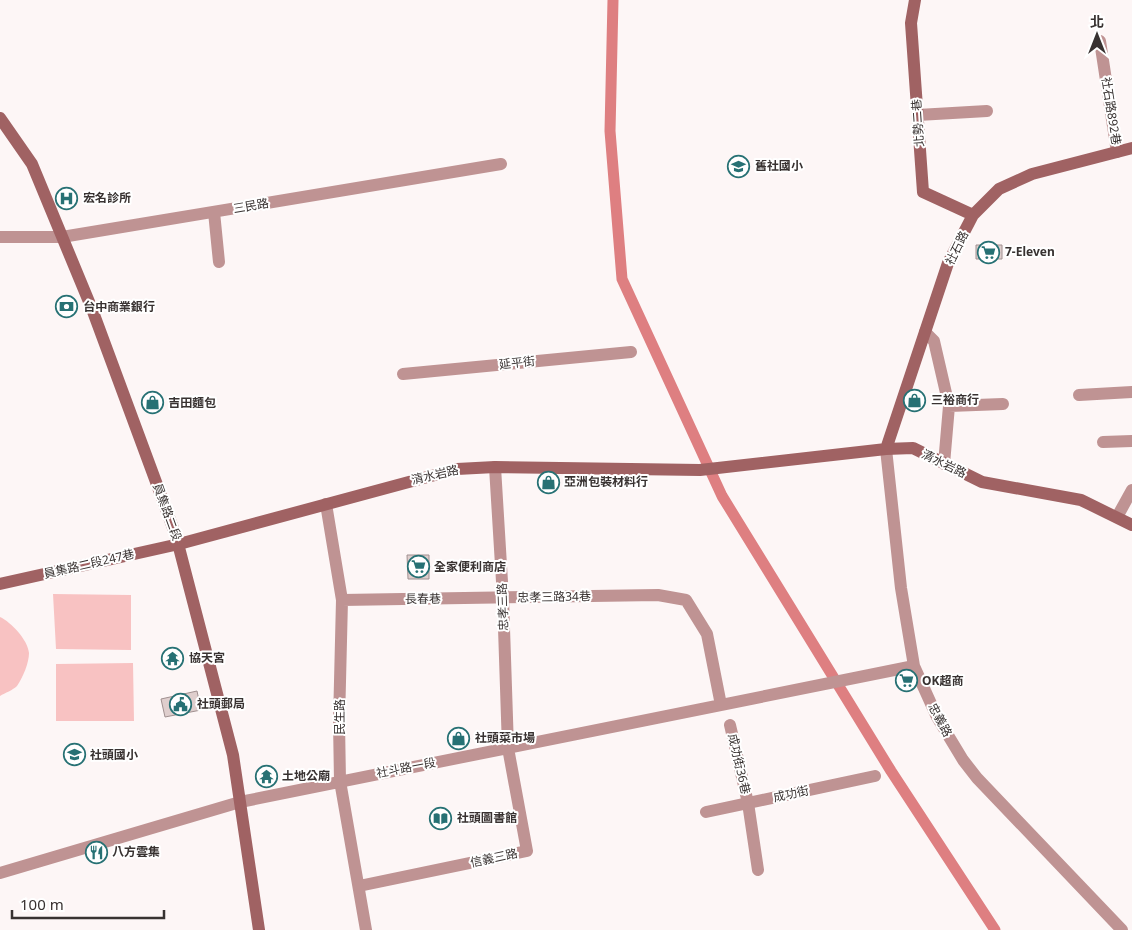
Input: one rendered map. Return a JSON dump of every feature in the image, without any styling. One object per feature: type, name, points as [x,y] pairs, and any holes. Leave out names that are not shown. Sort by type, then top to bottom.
[{"type":"street","name":"北勢二巷","points":[[915,0],[911,23],[923,192],[973,215]]},
{"type":"street","name":"社石路892巷","points":[[1100,41],[1117,152]]},
{"type":"street","points":[[918,114],[988,111]]},
{"type":"street","name":"員集路二段","points":[[0,118],[32,164],[92,309],[179,544],[233,755],[259,930]]},
{"type":"street","name":"社石路","points":[[886,449],[948,263],[973,215],[999,189],[1032,174],[1132,148]]},
{"type":"street","name":"三民路","points":[[0,236],[62,237],[501,164]]},
{"type":"street","points":[[214,212],[219,262]]},
{"type":"street","points":[[925,332],[934,341],[949,406],[944,464]]},
{"type":"street","name":"延平街","points":[[403,374],[631,352]]},
{"type":"street","points":[[1079,395],[1132,392]]},
{"type":"street","points":[[949,406],[1003,404]]},
{"type":"street","points":[[1102,442],[1132,441]]},
{"type":"street","name":"清水岩路","points":[[179,544],[457,469],[496,467],[700,470],[886,449],[913,448],[982,482],[1081,500],[1132,525]]},
{"type":"street","name":"忠義路","points":[[886,449],[902,588],[914,666],[937,717],[977,778],[1122,930]]},
{"type":"street","name":"忠孝三路","points":[[496,467],[508,748]]},
{"type":"street","points":[[1117,518],[1132,490]]},
{"type":"street","name":"民生路","points":[[326,504],[342,600],[339,722],[340,781],[366,930]]},
{"type":"street","name":"員集路二段247巷","points":[[0,584],[179,544]]},
{"type":"street","name":"忠孝三路34巷","points":[[503,598],[658,595],[686,600],[707,634],[721,705]]},
{"type":"street","name":"長春巷","points":[[342,600],[503,598]]},
{"type":"street","name":"社斗路一段","points":[[0,873],[240,802],[914,666]]},
{"type":"street","name":"成功街36巷","points":[[730,725],[748,803],[758,870]]},
{"type":"street","name":"信義三路","points":[[359,886],[527,851],[508,748]]},
{"type":"street","name":"成功街","points":[[706,812],[875,776]]},
{"type":"shaded area","points":[[53,594],[131,595],[131,650],[56,649]]},
{"type":"shaded area","points":[[0,617],[18,632],[26,643],[29,653],[25,670],[17,686],[0,696]]},
{"type":"shaded area","points":[[133,663],[134,721],[56,721],[56,664]]},
{"type":"building","name":"7-Eleven","points":[[976,245],[1002,245],[1002,259],[976,259]]},
{"type":"building","name":"全家便利商店","points":[[407,555],[429,555],[429,579],[408,579]]},
{"type":"building","name":"社頭郵局","points":[[197,691],[201,710],[165,717],[161,699]]},
{"type":"waterway","points":[[613,0],[610,131],[622,279],[722,496],[891,771],[995,930]]},
{"type":"place","name":"舊社國小","points":[[739,166]]},
{"type":"place","name":"宏名診所","points":[[67,198]]},
{"type":"place","name":"7-Eleven","points":[[989,252]]},
{"type":"place","name":"台中商業銀行","points":[[67,307]]},
{"type":"place","name":"三裕商行","points":[[915,400]]},
{"type":"place","name":"吉田麵包","points":[[152,403]]},
{"type":"place","name":"亞洲包裝材料行","points":[[548,482]]},
{"type":"place","name":"全家便利商店","points":[[418,567]]},
{"type":"place","name":"協天宮","points":[[173,658]]},
{"type":"place","name":"OK超商","points":[[906,681]]},
{"type":"place","name":"社頭郵局","points":[[181,704]]},
{"type":"place","name":"社頭菜市場","points":[[459,738]]},
{"type":"place","name":"社頭國小","points":[[74,755]]},
{"type":"place","name":"土地公廟","points":[[266,776]]},
{"type":"place","name":"社頭圖書館","points":[[441,818]]},
{"type":"place","name":"八方雲集","points":[[96,852]]}]
